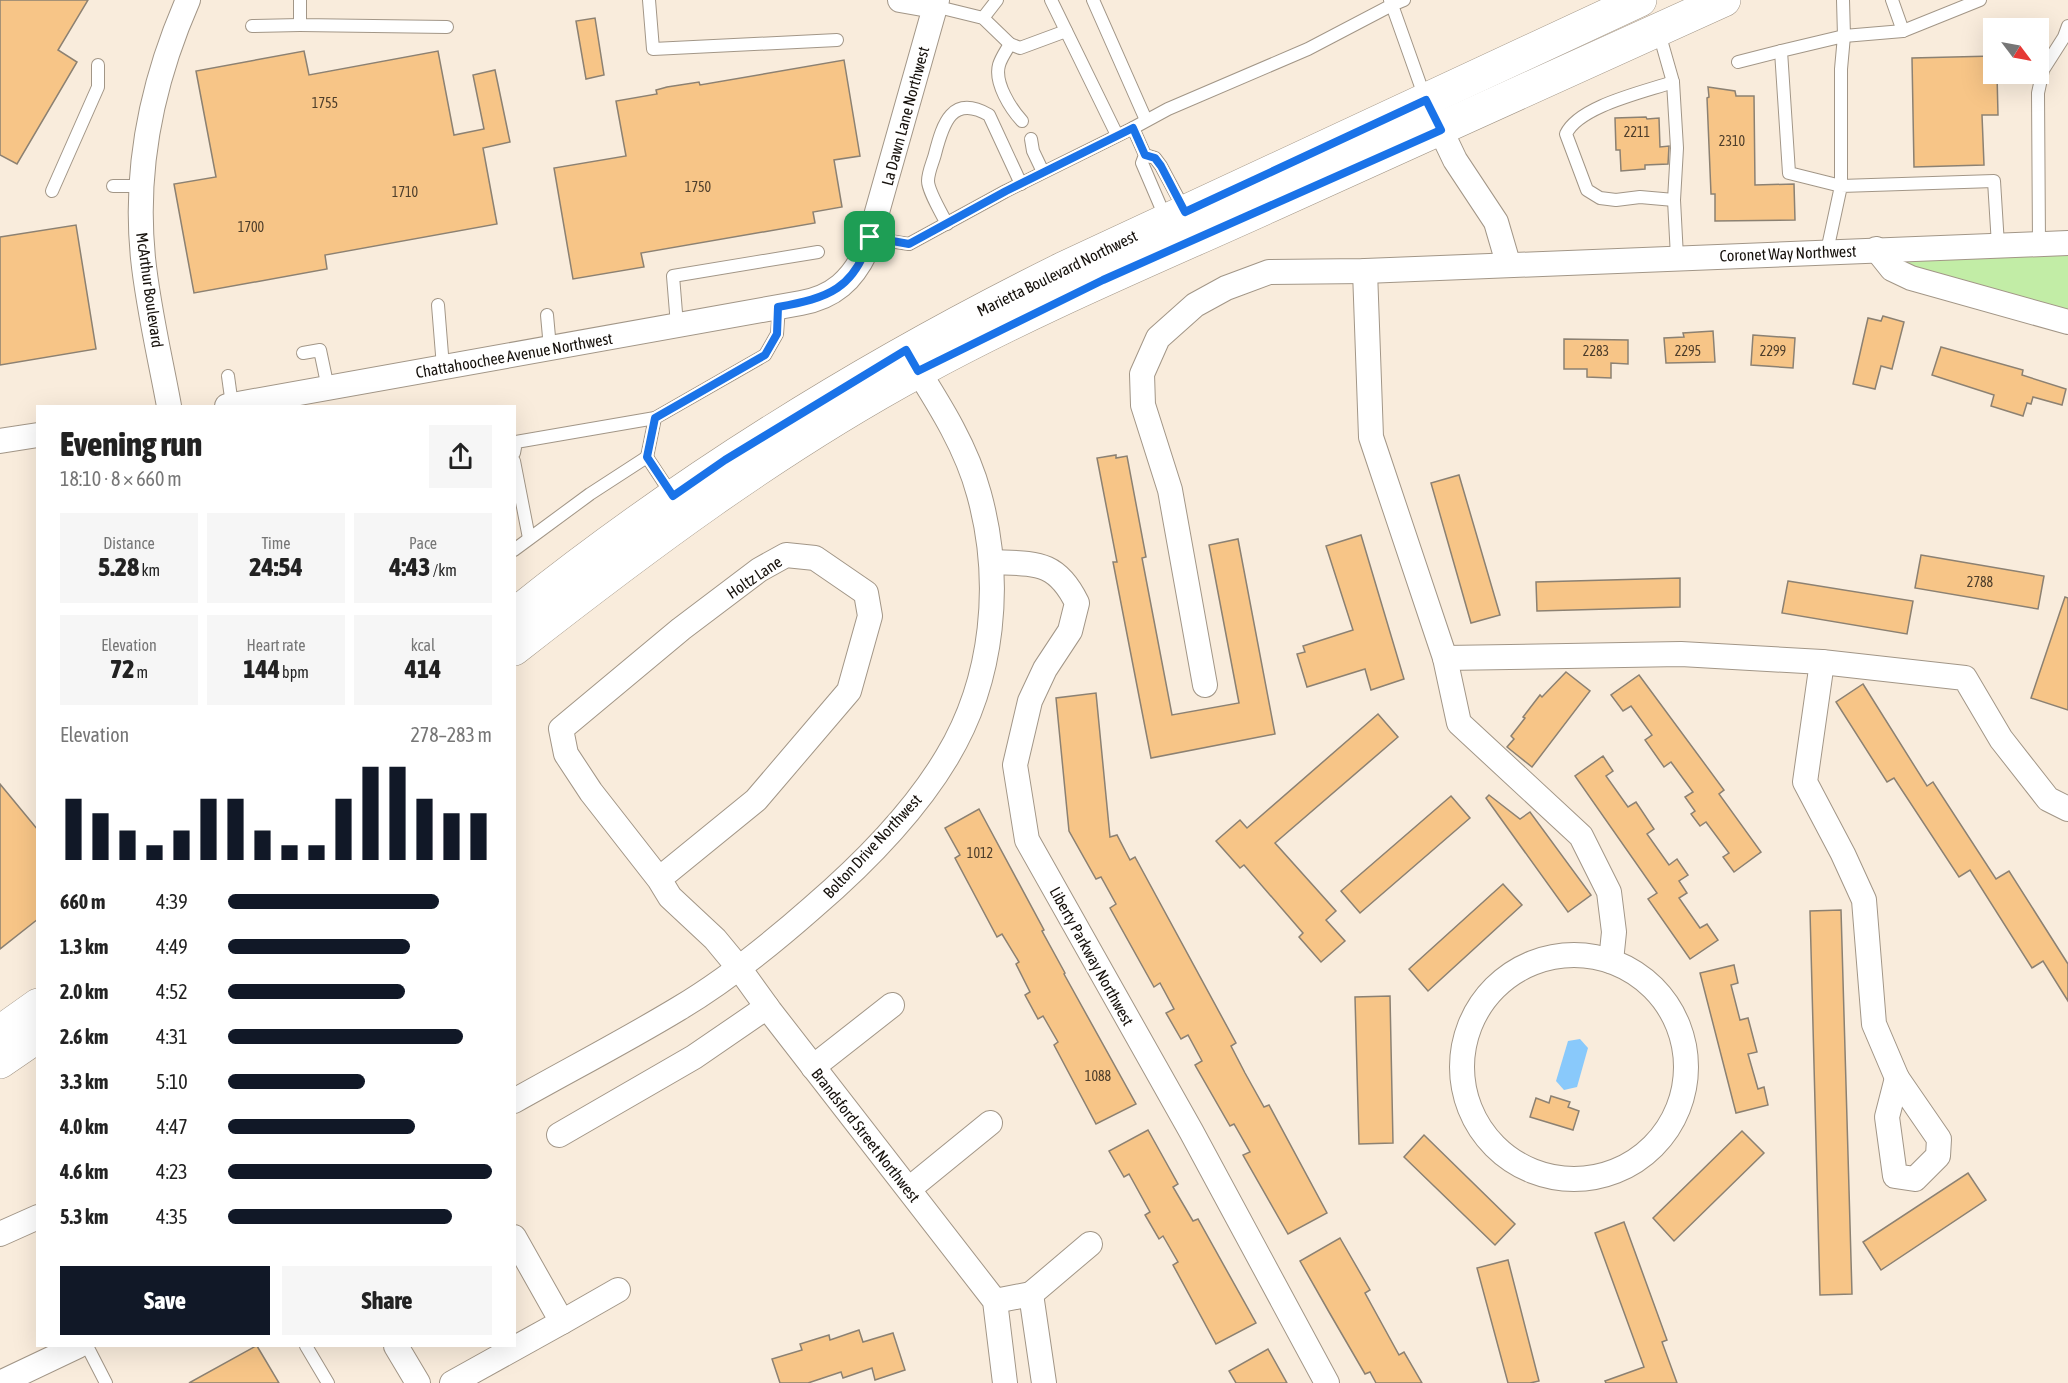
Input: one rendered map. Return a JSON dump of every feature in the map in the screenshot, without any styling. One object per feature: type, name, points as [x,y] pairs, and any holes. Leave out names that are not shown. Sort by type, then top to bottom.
[{"type":"main road","name":"Marietta Boulevard Northwest","points":[[516,613],[632,525],[725,460],[912,360],[1051,274],[1640,0]]},
{"type":"main road","points":[[516,647],[673,527],[912,360],[1103,280],[1441,130],[1724,0]]},
{"type":"main road","points":[[0,1062],[12,1030],[36,1007]]},
{"type":"street","name":"McArthur Boulevard","points":[[168,405],[143,259],[141,186],[143,152],[153,95],[170,40],[188,0]]},
{"type":"street","points":[[900,0],[936,3]]},
{"type":"street","name":"La Dawn Lane Northwest","points":[[790,305],[835,291],[857,270],[870,237],[904,126],[936,3]]},
{"type":"street","points":[[1426,100],[1455,160],[1496,222],[1508,263]]},
{"type":"street","name":"Coronet Way Northwest","points":[[1205,685],[1170,490],[1143,405],[1142,374],[1158,338],[1195,305],[1226,288],[1269,272],[1365,271],[1508,263],[2068,243]]},
{"type":"street","points":[[1876,249],[1892,269],[1911,278],[2068,322]]},
{"type":"street","points":[[1365,271],[1371,437],[1445,658],[1459,723],[1581,836],[1609,892],[1614,932],[1611,961]]},
{"type":"street","name":"Chattahoochee Avenue Northwest","points":[[235,405],[790,305]]},
{"type":"street","name":"Bolton Drive Northwest","points":[[516,1100],[679,1009],[766,949],[843,881],[913,805],[947,758],[974,699],[983,666],[990,632],[992,562],[984,516],[970,466],[955,434],[912,360]]},
{"type":"street","points":[[0,441],[36,435]]},
{"type":"street","name":"Holtz Lane","points":[[659,879],[756,800],[849,690],[870,616],[866,593],[815,558],[786,555],[759,570],[681,629],[561,729],[566,754],[591,792],[659,879],[670,897],[715,939],[739,968]]},
{"type":"street","name":"Liberty Parkway Northwest","points":[[992,562],[1047,567],[1067,582],[1077,603],[1070,632],[1045,669],[1030,701],[1015,765],[1027,840],[1191,1131],[1327,1383]]},
{"type":"street","points":[[1445,658],[1681,654],[1822,662],[1965,678],[2001,739],[2048,799],[2068,809]]},
{"type":"street","points":[[1822,662],[1804,782],[1843,854],[1864,900],[1874,1024],[1898,1078]]},
{"type":"street","points":[[1569,955],[1590,956],[1611,961],[1631,970],[1649,984],[1664,1000],[1676,1020],[1683,1041],[1686,1064],[1684,1086],[1678,1108],[1667,1128],[1653,1146],[1636,1160],[1616,1171],[1594,1177],[1572,1179],[1550,1177],[1529,1170],[1510,1160],[1494,1146],[1480,1129],[1470,1110],[1464,1090],[1462,1068],[1469,1026],[1479,1007],[1492,990],[1527,965],[1547,958],[1569,955]]},
{"type":"street","name":"Brandsford Street Northwest","points":[[739,968],[995,1301]]},
{"type":"street","points":[[813,1067],[892,1005]]},
{"type":"street","points":[[559,1135],[694,1057],[767,1006]]},
{"type":"street","points":[[909,1189],[990,1123]]},
{"type":"street","points":[[0,1234],[36,1217]]},
{"type":"street","points":[[516,1241],[562,1322]]},
{"type":"street","points":[[1005,1383],[995,1301],[1031,1294],[1090,1244]]},
{"type":"street","points":[[452,1383],[618,1290]]},
{"type":"street","points":[[1031,1294],[1044,1383]]},
{"type":"street","points":[[0,1383],[76,1347]]},
{"type":"street","points":[[397,1347],[418,1383]]},
{"type":"lane","points":[[300,0],[300,25]]},
{"type":"lane","points":[[649,0],[653,49],[837,40]]},
{"type":"lane","points":[[983,18],[997,0]]},
{"type":"lane","points":[[1051,0],[1118,135]]},
{"type":"lane","points":[[1093,0],[1146,120]]},
{"type":"lane","points":[[870,237],[909,244],[1146,120],[1308,49],[1391,2],[1404,0]]},
{"type":"lane","points":[[1827,251],[1842,186],[1843,0]]},
{"type":"lane","points":[[1892,0],[1903,31]]},
{"type":"lane","points":[[1738,62],[1844,36],[1903,31],[1980,0]]},
{"type":"lane","points":[[1391,2],[1426,100]]},
{"type":"lane","points":[[936,3],[983,18],[1010,44],[1020,48],[1066,31]]},
{"type":"lane","points":[[252,26],[447,27]]},
{"type":"lane","points":[[2039,244],[2038,93],[2043,70],[2064,37],[2068,26]]},
{"type":"lane","points":[[1658,30],[1673,82],[1677,148],[1674,200],[1677,257]]},
{"type":"lane","points":[[1010,44],[998,66],[1000,81],[1017,119]]},
{"type":"lane","points":[[1782,51],[1789,173],[1842,186],[1994,181],[1998,245]]},
{"type":"lane","points":[[52,191],[98,87],[99,65]]},
{"type":"lane","points":[[1673,82],[1581,116],[1570,124],[1566,134],[1587,190],[1600,198],[1616,200],[1641,197],[1674,200]]},
{"type":"lane","points":[[947,224],[928,182],[942,130],[948,117],[957,110],[979,109],[989,115],[1021,184]]},
{"type":"lane","points":[[1133,128],[1145,155],[1142,163],[1176,216]]},
{"type":"lane","points":[[1029,144],[1043,172]]},
{"type":"lane","points":[[1145,155],[1155,158],[1161,166],[1176,216]]},
{"type":"lane","points":[[113,186],[141,186]]},
{"type":"lane","points":[[677,325],[674,276],[818,252]]},
{"type":"lane","points":[[438,305],[443,368]]},
{"type":"lane","points":[[516,442],[655,418],[765,355],[790,305]]},
{"type":"lane","points":[[547,315],[550,348]]},
{"type":"lane","points":[[303,353],[320,350],[328,388]]},
{"type":"lane","points":[[228,376],[230,405]]},
{"type":"lane","points":[[655,418],[647,457],[673,496]]},
{"type":"lane","points":[[516,548],[590,494],[647,457]]},
{"type":"lane","points":[[516,471],[529,538]]},
{"type":"lane","points":[[88,1347],[106,1383]]},
{"type":"lane","points":[[307,1347],[328,1383]]},
{"type":"green space","points":[[2068,251],[2068,316],[1884,262]]},
{"type":"water","points":[[1580,1039],[1588,1048],[1577,1087],[1564,1090],[1556,1081],[1568,1041]]},
{"type":"building","points":[[0,0],[88,0],[58,50],[77,62],[17,164],[0,155]]},
{"type":"building","points":[[595,18],[604,75],[586,79],[576,21]]},
{"type":"building","points":[[304,51],[309,75],[438,51],[454,135],[484,129],[473,75],[495,70],[510,142],[483,148],[497,224],[325,255],[327,269],[194,293],[174,184],[216,177],[196,71]]},
{"type":"building","points":[[1983,56],[1983,84],[1997,84],[1998,115],[1982,115],[1984,165],[1914,167],[1912,58]]},
{"type":"building","points":[[844,60],[860,156],[834,160],[842,207],[813,212],[815,223],[641,253],[644,267],[573,279],[554,168],[626,156],[616,101],[657,94],[656,90],[667,87],[699,82],[700,85]]},
{"type":"building","points":[[1708,87],[1735,91],[1736,96],[1754,96],[1755,185],[1794,184],[1795,220],[1715,221],[1715,194],[1711,194]]},
{"type":"building","points":[[1646,117],[1647,119],[1659,118],[1660,147],[1669,146],[1668,164],[1645,165],[1645,169],[1621,171],[1620,150],[1616,150],[1615,118]]},
{"type":"building","points":[[76,225],[96,349],[0,365],[0,237]]},
{"type":"building","points":[[1883,316],[1904,322],[1892,369],[1881,366],[1875,389],[1853,384],[1868,318],[1881,321]]},
{"type":"building","points":[[1713,331],[1715,362],[1666,363],[1664,338],[1684,337],[1683,333]]},
{"type":"building","points":[[1753,335],[1795,338],[1793,368],[1751,365]]},
{"type":"building","points":[[1564,339],[1628,340],[1628,364],[1611,363],[1611,378],[1587,377],[1587,369],[1564,369]]},
{"type":"building","points":[[1941,347],[2023,370],[2022,375],[2066,389],[2062,405],[2033,397],[2031,404],[2027,403],[2023,416],[1991,406],[1994,395],[1932,375]]},
{"type":"building","points":[[1116,455],[1116,458],[1127,456],[1146,557],[1142,558],[1172,715],[1239,703],[1209,545],[1238,539],[1275,734],[1151,758],[1113,562],[1117,562],[1097,458]]},
{"type":"building","points":[[1459,475],[1500,615],[1471,623],[1431,483]]},
{"type":"building","points":[[1361,535],[1404,679],[1371,690],[1365,669],[1307,687],[1297,654],[1305,652],[1303,646],[1353,630],[1326,546]]},
{"type":"building","points":[[1921,555],[2044,576],[2038,609],[1915,588]]},
{"type":"building","points":[[1680,578],[1680,607],[1537,611],[1536,582]]},
{"type":"building","points":[[1788,581],[1913,601],[1907,634],[1782,613]]},
{"type":"building","points":[[2065,597],[2068,598],[2068,710],[2031,698]]},
{"type":"building","points":[[1566,672],[1590,691],[1532,767],[1507,747],[1514,739],[1511,736],[1525,718],[1523,717],[1540,695],[1542,697]]},
{"type":"building","points":[[1639,675],[1724,790],[1719,794],[1761,852],[1734,872],[1723,857],[1729,853],[1706,822],[1700,826],[1691,814],[1695,811],[1685,797],[1693,792],[1671,762],[1664,767],[1645,740],[1652,735],[1631,706],[1623,711],[1611,695]]},
{"type":"building","points":[[1863,684],[1927,786],[1933,782],[1996,879],[2009,871],[2068,964],[2068,1001],[2043,961],[2032,968],[1970,870],[1959,877],[1894,778],[1887,782],[1836,702]]},
{"type":"building","points":[[1096,693],[1110,837],[1117,835],[1130,860],[1135,857],[1236,1043],[1231,1046],[1245,1073],[1264,1107],[1269,1105],[1327,1213],[1288,1234],[1243,1155],[1250,1152],[1234,1124],[1230,1126],[1195,1065],[1202,1061],[1188,1035],[1181,1039],[1166,1013],[1174,1009],[1160,983],[1154,987],[1110,908],[1116,904],[1101,877],[1096,879],[1069,831],[1056,698]]},
{"type":"building","points":[[1378,714],[1398,737],[1275,843],[1336,911],[1326,920],[1345,941],[1321,962],[1299,937],[1303,933],[1244,865],[1240,868],[1216,841],[1240,820],[1247,828]]},
{"type":"building","points":[[1603,756],[1613,771],[1606,776],[1628,807],[1636,802],[1654,829],[1647,834],[1669,865],[1677,859],[1688,875],[1679,881],[1687,893],[1679,898],[1700,928],[1707,924],[1718,940],[1690,959],[1648,899],[1657,893],[1575,776]]},
{"type":"building","points":[[0,784],[36,828],[36,921],[0,949]]},
{"type":"building","points":[[1489,795],[1520,819],[1530,812],[1591,895],[1568,912],[1486,798]]},
{"type":"building","points":[[1451,796],[1470,818],[1360,913],[1341,891]]},
{"type":"building","points":[[979,809],[1044,930],[1042,931],[1064,974],[1136,1104],[1096,1124],[1054,1045],[1058,1042],[1043,1016],[1038,1019],[1025,995],[1030,992],[1016,964],[1019,962],[1002,934],[997,937],[955,858],[960,855],[945,828]]},
{"type":"building","points":[[1503,884],[1522,905],[1428,991],[1409,969]]},
{"type":"building","points":[[1841,910],[1852,1294],[1820,1295],[1810,911]]},
{"type":"building","points":[[1734,965],[1738,983],[1731,985],[1740,1020],[1748,1018],[1757,1052],[1748,1054],[1758,1089],[1764,1087],[1768,1105],[1736,1113],[1700,973]]},
{"type":"building","points":[[1390,996],[1393,1143],[1359,1144],[1355,997]]},
{"type":"building","points":[[1551,1096],[1570,1102],[1568,1107],[1579,1111],[1573,1130],[1530,1117],[1536,1098],[1549,1103]]},
{"type":"building","points":[[1148,1130],[1178,1184],[1173,1187],[1193,1221],[1198,1219],[1256,1323],[1216,1344],[1173,1265],[1178,1262],[1163,1236],[1159,1239],[1145,1215],[1150,1212],[1129,1174],[1124,1177],[1109,1151]]},
{"type":"building","points":[[1742,1131],[1764,1153],[1674,1241],[1653,1218]]},
{"type":"building","points":[[1424,1135],[1515,1224],[1495,1245],[1404,1157]]},
{"type":"building","points":[[1968,1173],[1986,1200],[1881,1270],[1863,1242]]},
{"type":"building","points":[[1624,1222],[1667,1340],[1662,1342],[1677,1383],[1606,1383],[1605,1381],[1644,1367],[1595,1233]]},
{"type":"building","points":[[1340,1238],[1370,1290],[1365,1293],[1399,1355],[1404,1352],[1422,1383],[1376,1383],[1370,1372],[1365,1374],[1300,1261]]},
{"type":"building","points":[[1508,1260],[1539,1381],[1530,1383],[1508,1383],[1477,1268]]},
{"type":"building","points":[[859,1330],[863,1342],[893,1333],[905,1370],[875,1380],[872,1368],[843,1378],[841,1372],[808,1383],[780,1383],[772,1359],[802,1350],[800,1344],[829,1335],[830,1340]]},
{"type":"building","points":[[258,1347],[279,1383],[189,1383]]},
{"type":"building","points":[[1268,1349],[1287,1383],[1236,1383],[1229,1371]]},
{"type":"route","points":[[1426,100],[1441,130],[1103,280],[918,371],[906,350],[725,460],[673,496],[647,457],[655,418],[765,355],[777,334],[778,307],[809,302],[835,291],[857,270],[870,237],[909,244],[1006,191],[1133,128],[1145,155],[1155,158],[1161,166],[1185,212],[1426,100]]}]
